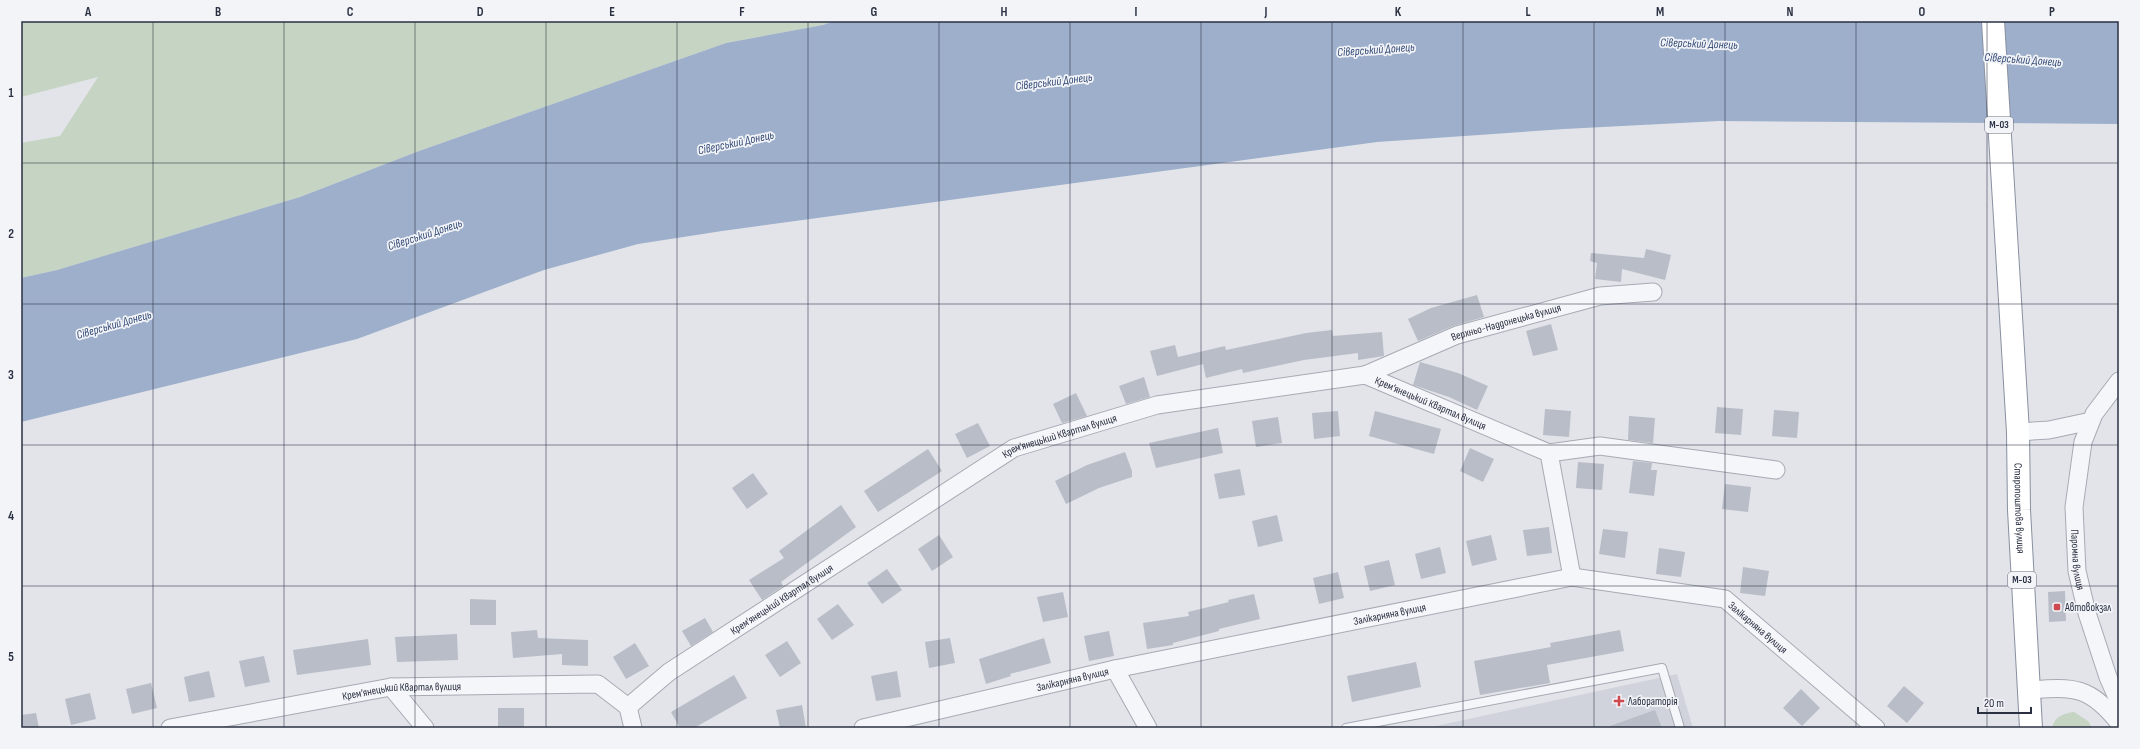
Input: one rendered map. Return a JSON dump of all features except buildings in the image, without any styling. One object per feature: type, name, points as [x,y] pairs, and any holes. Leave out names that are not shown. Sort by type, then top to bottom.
[{"type":"highway","name":"М-03","points":[[1993,21],[2018,432]]},
{"type":"highway","name":"Старопоштова вулиця","points":[[2018,432],[2019,510],[2031,728]]},
{"type":"street","name":"Верхньо-Наддонецька вулиця","points":[[1365,375],[1457,335],[1600,296],[1653,292]]},
{"type":"street","name":"Крем’янецький Квартал вулиця","points":[[170,728],[391,687],[598,684],[628,707],[670,672],[1014,448],[1157,405],[1365,375],[1549,453]]},
{"type":"street","name":"Паромна вулиця","points":[[2119,381],[2093,417],[2083,442],[2074,507],[2077,571],[2087,613],[2108,677],[2119,702]]},
{"type":"street","points":[[2018,432],[2049,430],[2093,417]]},
{"type":"street","points":[[1572,577],[1549,453],[1600,446],[1776,470]]},
{"type":"street","name":"Залікарняна вулиця","points":[[863,728],[1115,669],[1572,577],[1725,599],[1876,728]]},
{"type":"street","points":[[1115,669],[1148,728]]},
{"type":"street","points":[[391,687],[426,728]]},
{"type":"street","points":[[2028,690],[2068,688],[2078,690],[2108,710],[2119,723]]},
{"type":"street","points":[[628,707],[633,728]]},
{"type":"lane","points":[[1346,728],[1662,668],[1680,728]]},
{"type":"shaded area","name":"Лабораторія","points":[[1677,674],[1693,728],[1427,728]]},
{"type":"green space","points":[[21,21],[834,21],[823,25],[726,43],[419,151],[300,197],[57,270],[21,278],[21,143],[60,136],[98,77],[21,97]]},
{"type":"green space","points":[[2074,712],[2088,721],[2092,728],[2052,728],[2057,718],[2067,713]]},
{"type":"water","name":"Сіверський Донець","points":[[834,21],[2119,21],[2119,124],[1719,121],[1564,129],[1377,142],[722,231],[638,244],[544,270],[357,339],[21,422],[21,278],[57,270],[300,197],[419,151],[726,43],[823,25]]},
{"type":"place","name":"Автовокзал","points":[[2057,607]]},
{"type":"place","name":"Лабораторія","points":[[1619,701]]}]
